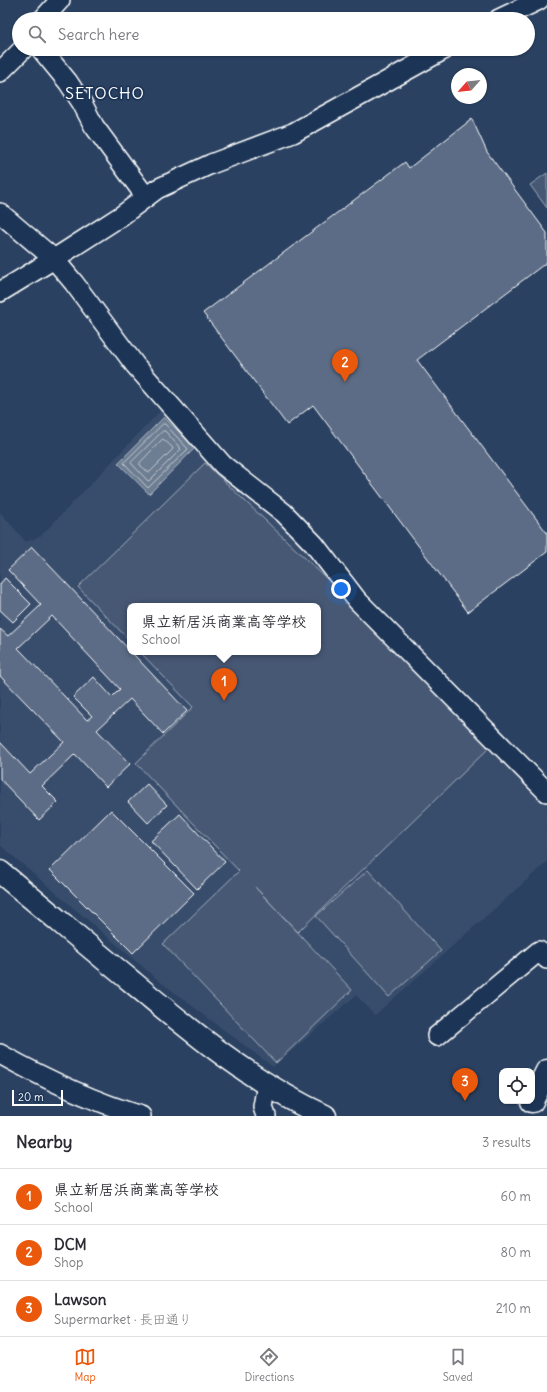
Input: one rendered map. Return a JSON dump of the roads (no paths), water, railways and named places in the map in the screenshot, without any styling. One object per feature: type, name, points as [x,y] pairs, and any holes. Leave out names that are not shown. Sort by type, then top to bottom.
[{"type":"street","points":[[514,12],[539,0]]},
{"type":"street","points":[[0,72],[16,56]]},
{"type":"street","points":[[47,56],[68,82],[82,103],[94,126],[146,197]]},
{"type":"street","points":[[0,292],[121,216],[157,188],[210,164],[293,133],[432,56]]},
{"type":"street","points":[[0,213],[54,259],[135,364],[223,465],[289,518],[314,544],[357,600],[547,792]]},
{"type":"street","points":[[0,872],[191,1032],[267,1084],[325,1116]]},
{"type":"street","points":[[437,1036],[539,951],[547,960]]},
{"type":"street","points":[[0,1054],[43,1078],[114,1108],[141,1116]]},
{"type":"street","points":[[535,1095],[547,1071]]},
{"type":"street","points":[[266,1116],[263,1107],[267,1084]]},
{"type":"street","points":[[524,1116],[530,1104]]},
{"type":"water","points":[[164,417],[195,448],[149,494],[118,463]]},
{"type":"place","name":"DCM","points":[[345,382]]},
{"type":"place","name":"県立新居浜商業高等学校","points":[[224,701]]},
{"type":"place","name":"Lawson","points":[[465,1101]]},
{"type":"district","name":"SETOCHO","points":[[105,93]]}]
